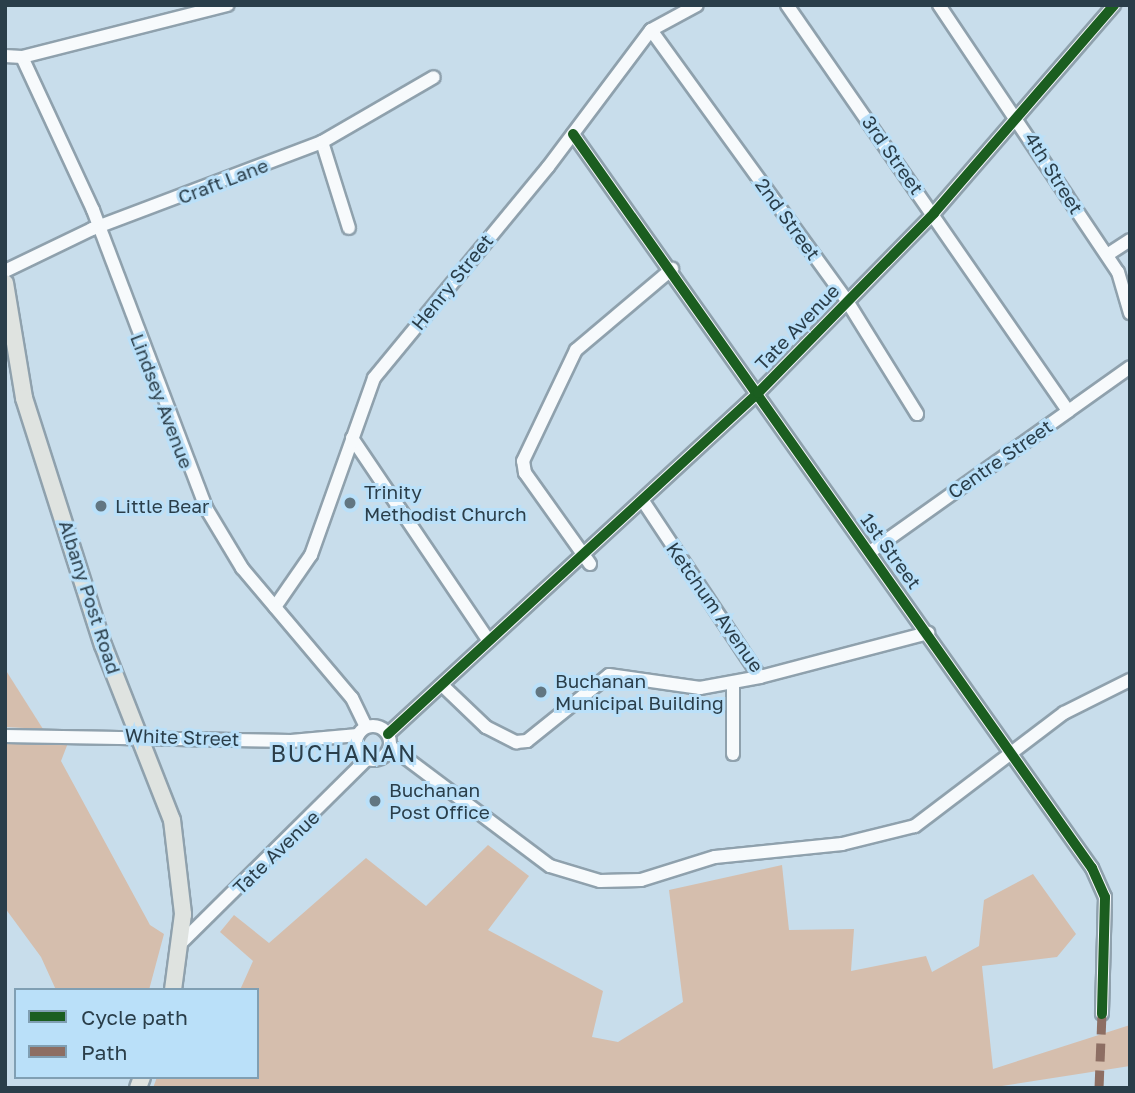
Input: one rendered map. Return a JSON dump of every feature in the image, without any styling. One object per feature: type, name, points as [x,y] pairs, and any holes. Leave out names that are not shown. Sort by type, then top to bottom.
[{"type":"main road","name":"Albany Post Road","points":[[5,283],[24,398],[103,645],[143,736],[175,832],[182,942],[173,988]]},
{"type":"street","points":[[5,56],[22,57],[228,5]]},
{"type":"street","name":"Henry Street","points":[[275,607],[311,555],[374,378],[573,134],[651,30],[669,15],[697,5]]},
{"type":"street","name":"3rd Street","points":[[787,5],[934,213],[1068,411]]},
{"type":"street","name":"4th Street","points":[[939,5],[1018,117],[1107,255],[1130,313]]},
{"type":"street","name":"Tate Avenue","points":[[182,942],[367,759],[382,758],[389,740],[488,640],[586,559],[643,501],[758,393],[934,213],[1114,5]]},
{"type":"street","name":"2nd Street","points":[[651,30],[847,301],[918,414]]},
{"type":"street","name":"Lindsey Avenue","points":[[22,57],[101,228],[151,377],[206,508],[275,607],[352,698],[362,731],[357,749],[367,759]]},
{"type":"street","name":"Craft Lane","points":[[5,271],[101,228],[322,142],[434,77]]},
{"type":"street","name":"1st Street","points":[[573,134],[672,269],[1013,753],[1101,885],[1102,1014]]},
{"type":"street","points":[[322,142],[349,228]]},
{"type":"street","points":[[1107,255],[1130,240]]},
{"type":"street","points":[[586,559],[522,467],[576,350],[672,269]]},
{"type":"street","name":"Centre Street","points":[[870,552],[1130,367]]},
{"type":"street","points":[[352,438],[488,640]]},
{"type":"street","name":"Ketchum Avenue","points":[[643,501],[760,677],[928,633]]},
{"type":"street","points":[[442,685],[486,727],[516,742],[527,740],[609,675],[700,688],[733,686],[760,677]]},
{"type":"street","points":[[362,731],[389,740],[550,866],[613,882],[715,857],[842,844],[915,826],[1064,713],[1130,680]]},
{"type":"street","points":[[733,686],[733,754]]},
{"type":"street","name":"White Street","points":[[5,736],[143,736],[291,741],[362,731]]},
{"type":"shaded area","points":[[5,669],[43,729],[5,727]]},
{"type":"shaded area","points":[[5,742],[68,743],[61,761],[150,925],[164,934],[150,988],[55,988],[41,957],[5,908]]},
{"type":"shaded area","points":[[488,845],[529,876],[488,930],[603,991],[592,1037],[618,1042],[683,1002],[669,890],[782,865],[789,930],[854,929],[851,971],[926,956],[932,972],[979,946],[984,900],[1033,874],[1076,934],[1057,957],[982,966],[993,1069],[1130,1025],[1130,1066],[989,1088],[153,1088],[156,1079],[259,1079],[259,988],[241,988],[253,961],[220,932],[234,915],[269,943],[366,858],[426,906]]},
{"type":"marked path","points":[[1099,1088],[1102,1014]]},
{"type":"cycle path","points":[[388,734],[758,393],[934,213],[1114,5]]},
{"type":"cycle path","points":[[573,134],[1092,868],[1105,897],[1102,1014]]},
{"type":"place","name":"Trinity Methodist Church","points":[[350,503]]},
{"type":"place","name":"Little Bear","points":[[101,506]]},
{"type":"place","name":"Buchanan Municipal Building","points":[[541,692]]},
{"type":"place","name":"Buchanan Post Office","points":[[375,801]]},
{"type":"district","name":"BUCHANAN","points":[[344,753]]}]
